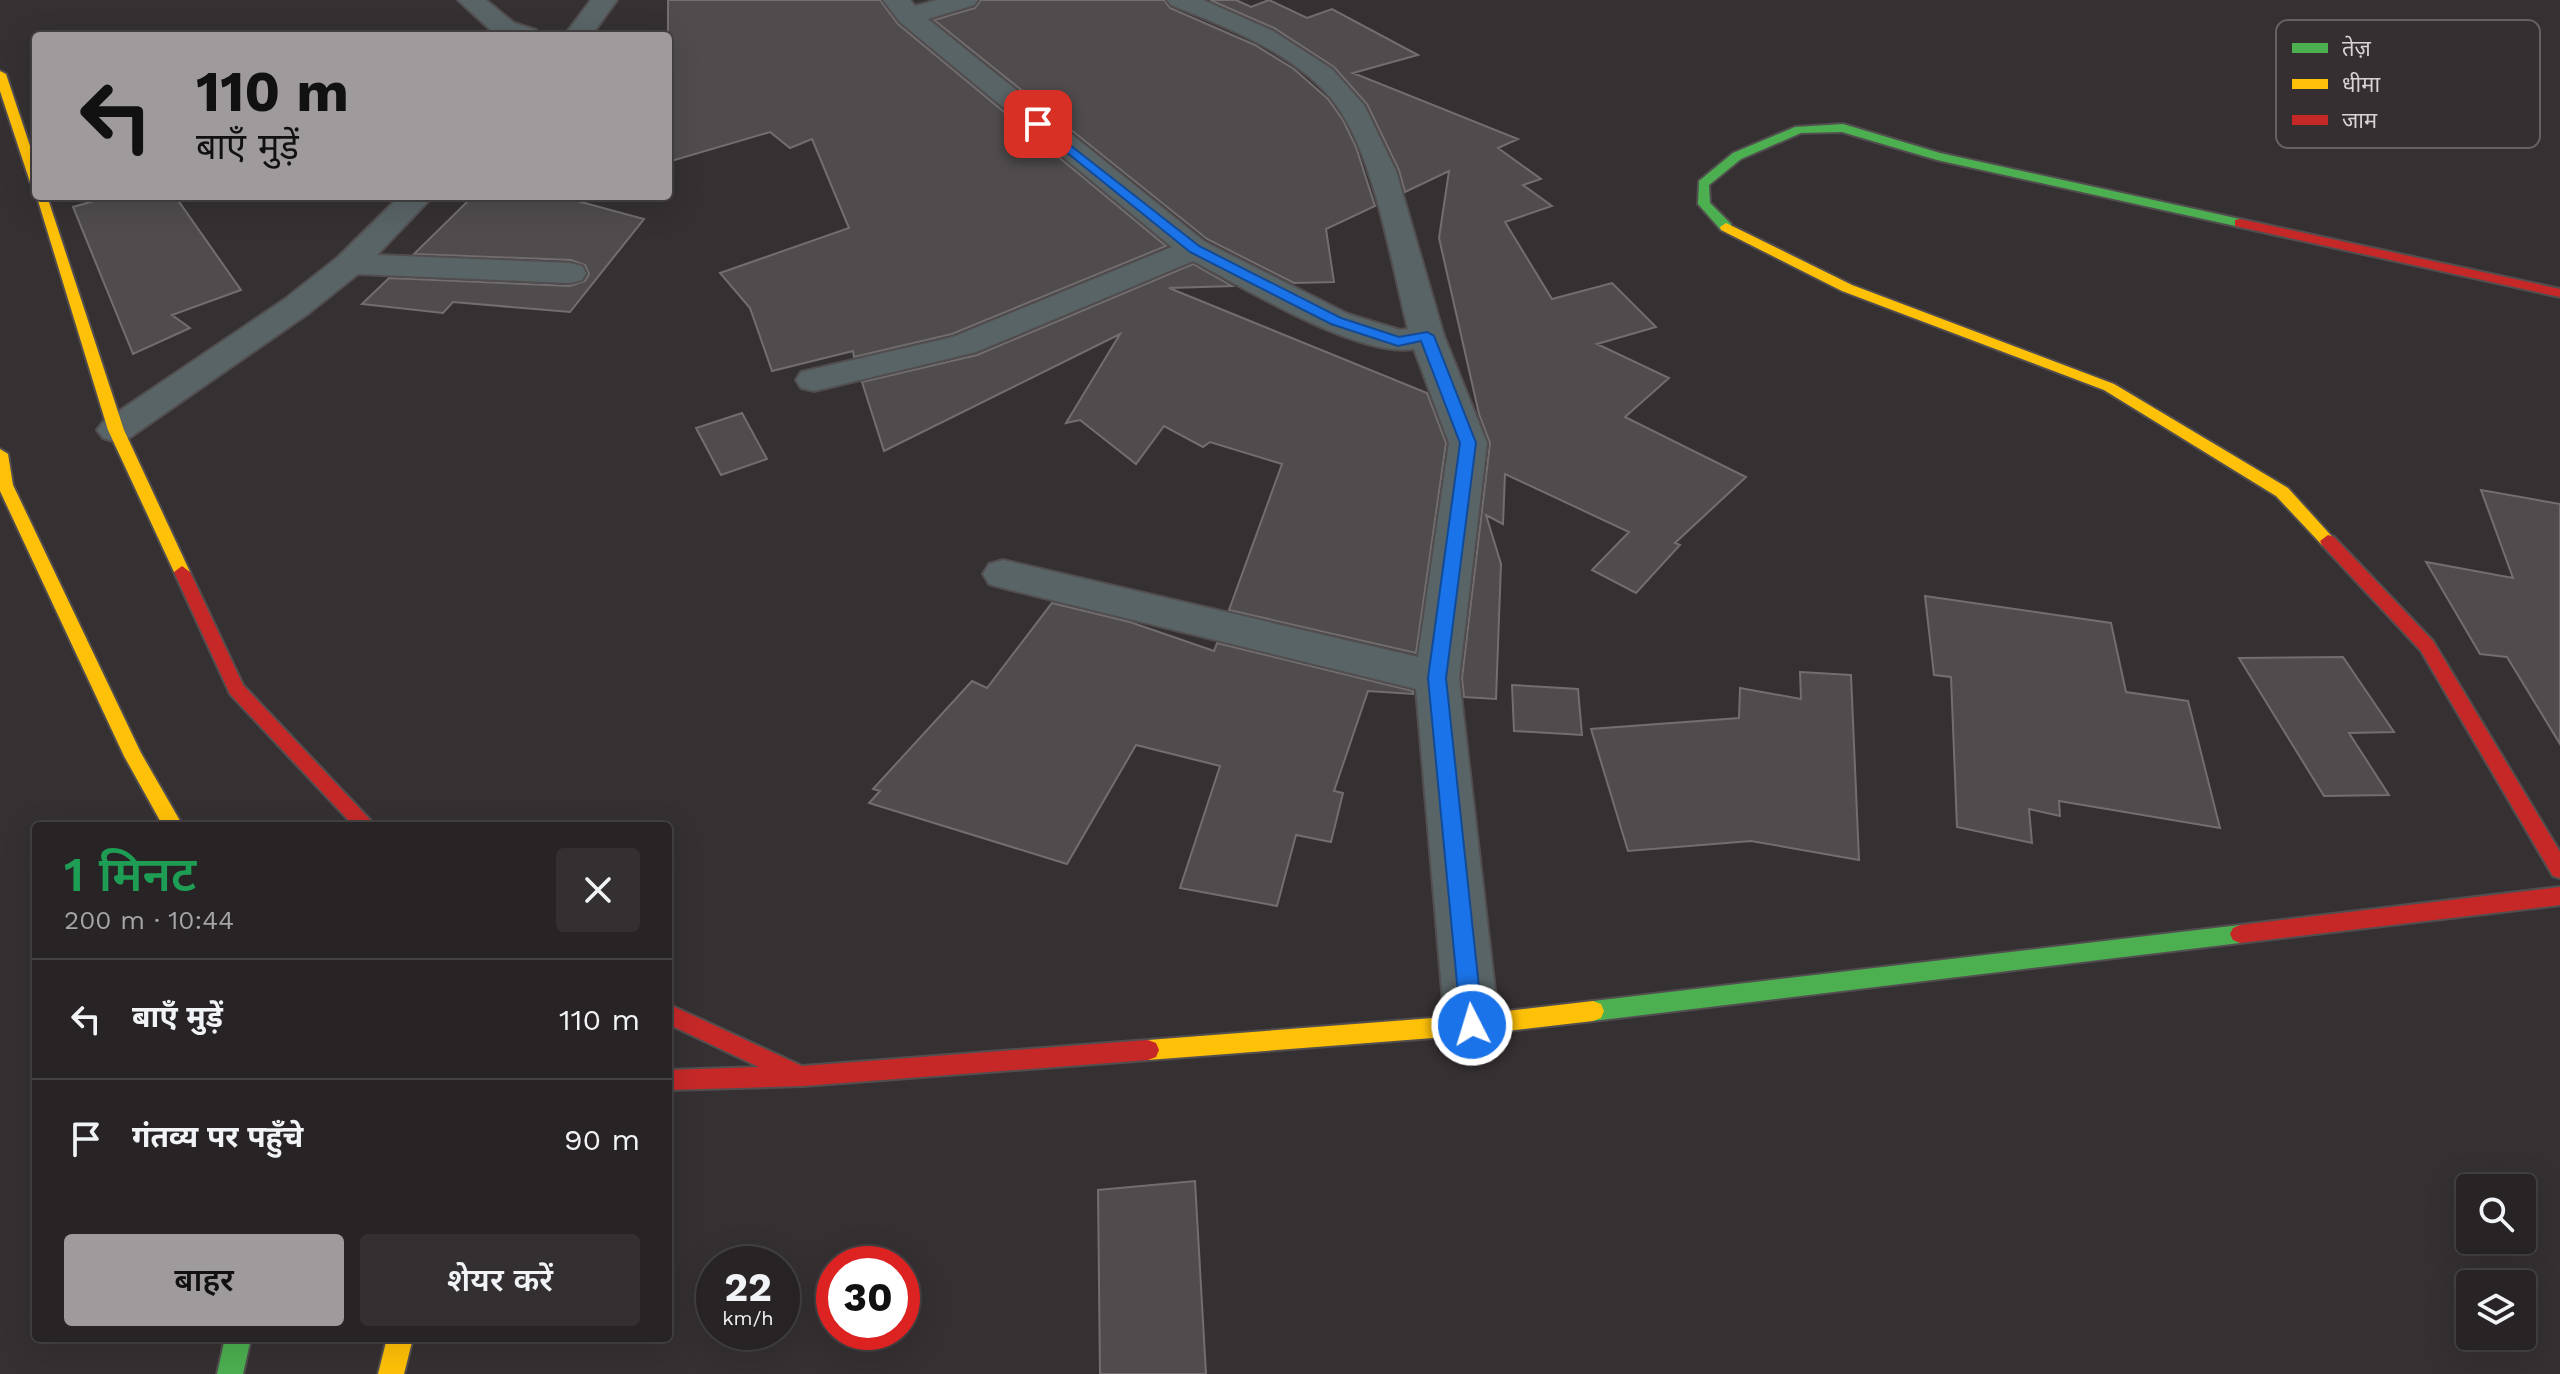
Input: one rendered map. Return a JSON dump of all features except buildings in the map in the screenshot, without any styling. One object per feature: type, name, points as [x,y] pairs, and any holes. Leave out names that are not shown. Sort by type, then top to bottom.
[{"type":"main road","points":[[2,82],[32,170]]},
{"type":"main road","points":[[2560,293],[1937,156],[1843,128],[1799,130],[1737,156],[1703,184],[1704,204],[1722,225],[1847,288],[2109,387],[2282,492],[2427,646],[2560,870]]},
{"type":"main road","points":[[42,200],[116,430],[236,689],[362,822]]},
{"type":"main road","points":[[0,454],[5,485],[133,756],[171,822]]},
{"type":"main road","points":[[672,1080],[803,1076],[1472,1025],[2560,896]]},
{"type":"main road","points":[[672,1016],[803,1076]]},
{"type":"main road","points":[[230,1374],[237,1342]]},
{"type":"main road","points":[[391,1374],[399,1342]]},
{"type":"street","points":[[471,0],[505,29],[514,32]]},
{"type":"street","points":[[580,32],[604,0]]},
{"type":"street","points":[[902,8],[965,0]]},
{"type":"street","points":[[1180,0],[1249,28],[1309,63],[1341,92],[1367,134],[1427,336],[1468,443],[1437,678],[1472,1025]]},
{"type":"street","points":[[902,8],[1194,249],[1336,321],[1398,341],[1427,336]]},
{"type":"street","points":[[116,430],[297,306],[350,264],[414,200]]},
{"type":"street","points":[[814,380],[964,345],[1194,249]]},
{"type":"street","points":[[350,264],[570,273]]},
{"type":"street","points":[[1003,574],[1437,678]]},
{"type":"traffic: fast","points":[[1726,227],[1704,204],[1703,184],[1737,156],[1799,130],[1843,128],[1937,156],[2240,223]]},
{"type":"traffic: fast","points":[[1593,1011],[2240,934]]},
{"type":"traffic: fast","points":[[230,1374],[237,1342]]},
{"type":"traffic: slow","points":[[0,74],[32,170]]},
{"type":"traffic: slow","points":[[42,200],[116,430],[182,572]]},
{"type":"traffic: slow","points":[[1726,227],[1847,288],[2109,387],[2282,492],[2328,541]]},
{"type":"traffic: slow","points":[[0,454],[5,485],[133,756],[171,822]]},
{"type":"traffic: slow","points":[[1148,1050],[1472,1025],[1593,1011]]},
{"type":"traffic: slow","points":[[391,1374],[399,1342]]},
{"type":"traffic: jam","points":[[2240,223],[2560,293]]},
{"type":"traffic: jam","points":[[2328,541],[2427,646],[2560,870]]},
{"type":"traffic: jam","points":[[182,572],[236,689],[362,822]]},
{"type":"traffic: jam","points":[[2240,934],[2560,896]]},
{"type":"traffic: jam","points":[[672,1016],[794,1072]]},
{"type":"traffic: jam","points":[[672,1080],[803,1076],[1148,1050]]},
{"type":"route","points":[[1038,124],[1194,249],[1336,321],[1398,341],[1427,336],[1468,443],[1437,678],[1472,1025]]}]
